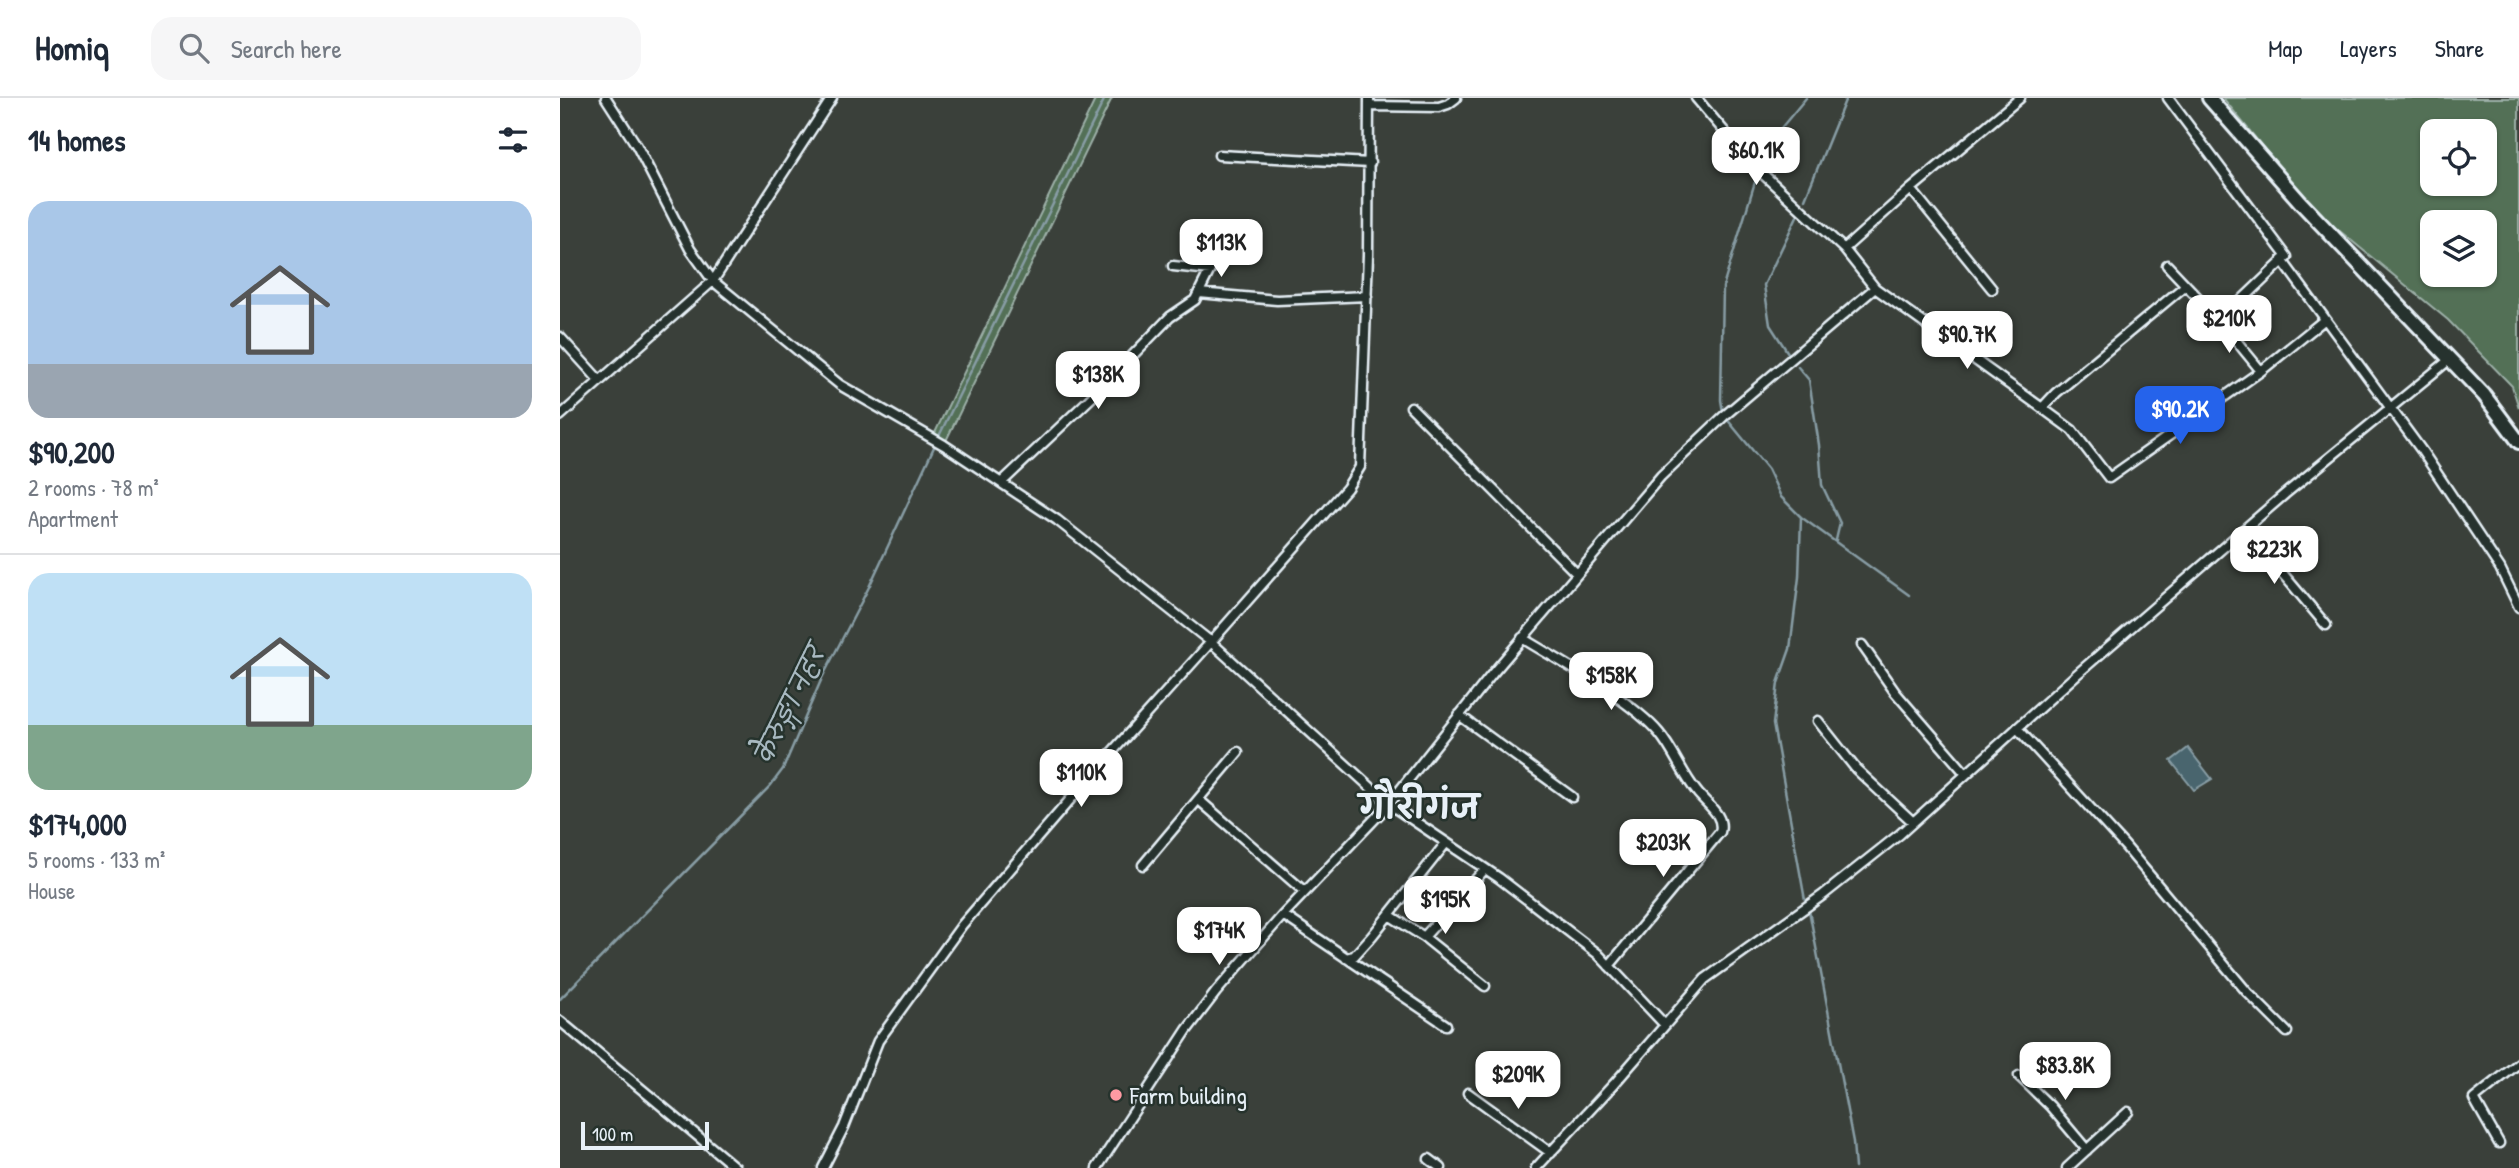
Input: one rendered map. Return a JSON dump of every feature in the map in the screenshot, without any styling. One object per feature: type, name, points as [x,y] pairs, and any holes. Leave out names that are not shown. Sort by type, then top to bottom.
[{"type":"main road","points":[[2209,98],[2302,204],[2484,395],[2519,442]]},
{"type":"street","points":[[606,98],[637,146],[690,249],[713,281],[840,385],[944,445],[1057,520],[1211,642],[1389,804],[1485,869],[1598,954],[1665,1025]]},
{"type":"street","points":[[560,416],[713,281],[832,98]]},
{"type":"street","points":[[823,1168],[844,1127],[878,1041],[962,925],[1046,826],[1347,488],[1360,467],[1367,296],[1369,102],[1439,107],[1456,98]]},
{"type":"street","points":[[1696,98],[1752,164],[1844,249],[1875,288],[2072,430],[2109,478],[2261,372],[2324,320]]},
{"type":"street","points":[[1844,249],[2020,98]]},
{"type":"street","points":[[2168,98],[2287,257],[2220,321]]},
{"type":"street","points":[[1219,155],[1370,163]]},
{"type":"street","points":[[1911,189],[1992,289]]},
{"type":"street","points":[[2282,260],[2390,407],[2500,568],[2519,607]]},
{"type":"street","points":[[2168,265],[2220,321],[2261,372]]},
{"type":"street","points":[[1002,482],[1092,397],[1170,317],[1195,300],[1210,270],[1173,266]]},
{"type":"street","points":[[2042,408],[2056,393],[2186,285]]},
{"type":"street","points":[[1097,1168],[1187,1030],[1216,992],[1283,915],[1389,804],[1522,638],[1680,456],[1875,288]]},
{"type":"street","points":[[1199,293],[1277,300],[1367,296]]},
{"type":"street","points":[[560,337],[600,382]]},
{"type":"street","points":[[1536,1168],[1704,979],[1823,895],[1913,822],[2245,528],[2449,360]]},
{"type":"street","points":[[1411,407],[1577,574]]},
{"type":"street","points":[[2245,528],[2326,625]]},
{"type":"street","points":[[1522,638],[1621,701],[1659,733],[1696,792],[1720,818],[1720,831],[1609,966]]},
{"type":"street","points":[[1862,645],[1895,692],[1966,774]]},
{"type":"street","points":[[1459,715],[1572,796]]},
{"type":"street","points":[[1818,721],[1856,769],[1913,822]]},
{"type":"street","points":[[2018,728],[2125,846],[2248,992],[2287,1032]]},
{"type":"street","points":[[1143,865],[1238,752]]},
{"type":"street","points":[[1199,800],[1305,892]]},
{"type":"street","points":[[1346,958],[1354,956],[1446,843]]},
{"type":"street","points":[[1424,937],[1485,869]]},
{"type":"street","points":[[1283,915],[1446,1025]]},
{"type":"street","points":[[1389,915],[1424,937],[1485,986]]},
{"type":"street","points":[[560,1021],[736,1168]]},
{"type":"street","points":[[2499,1143],[2474,1099],[2519,1063]]},
{"type":"street","points":[[2019,1076],[2087,1150]]},
{"type":"street","points":[[1468,1093],[1551,1153]]},
{"type":"street","points":[[2067,1168],[2128,1112]]},
{"type":"street","points":[[1429,1159],[1441,1168]]},
{"type":"green space","points":[[1096,98],[1112,98],[944,445],[932,439]]},
{"type":"green space","points":[[2223,98],[2519,98],[2519,408],[2512,386],[2448,320],[2313,209]]},
{"type":"water","points":[[2188,748],[2212,779],[2194,790],[2171,761]]},
{"type":"waterway","name":"केेरुङ्गा नहर","points":[[939,436],[1105,98]]},
{"type":"waterway","points":[[1764,158],[1781,128],[1806,98]]},
{"type":"waterway","points":[[1805,199],[1846,98]]},
{"type":"waterway","points":[[1723,412],[1723,287],[1758,172]]},
{"type":"waterway","points":[[1790,356],[1770,325],[1764,285],[1799,212]]},
{"type":"waterway","points":[[1798,367],[1809,380],[1822,485],[1840,523],[1836,540]]},
{"type":"waterway","points":[[1726,418],[1768,469],[1781,497],[1801,517],[1909,595]]},
{"type":"waterway","name":"केेरुङ्गा नहर","points":[[560,999],[771,785],[783,769],[822,678],[869,587],[934,447]]},
{"type":"waterway","points":[[1801,517],[1799,577],[1790,649],[1778,683],[1773,724],[1805,900]]},
{"type":"waterway","points":[[1809,910],[1853,1142],[1855,1168]]},
{"type":"place","name":"Farm building","points":[[1116,1095]]},
{"type":"district","name":"गौरीगंज","points":[[1419,806]]}]
